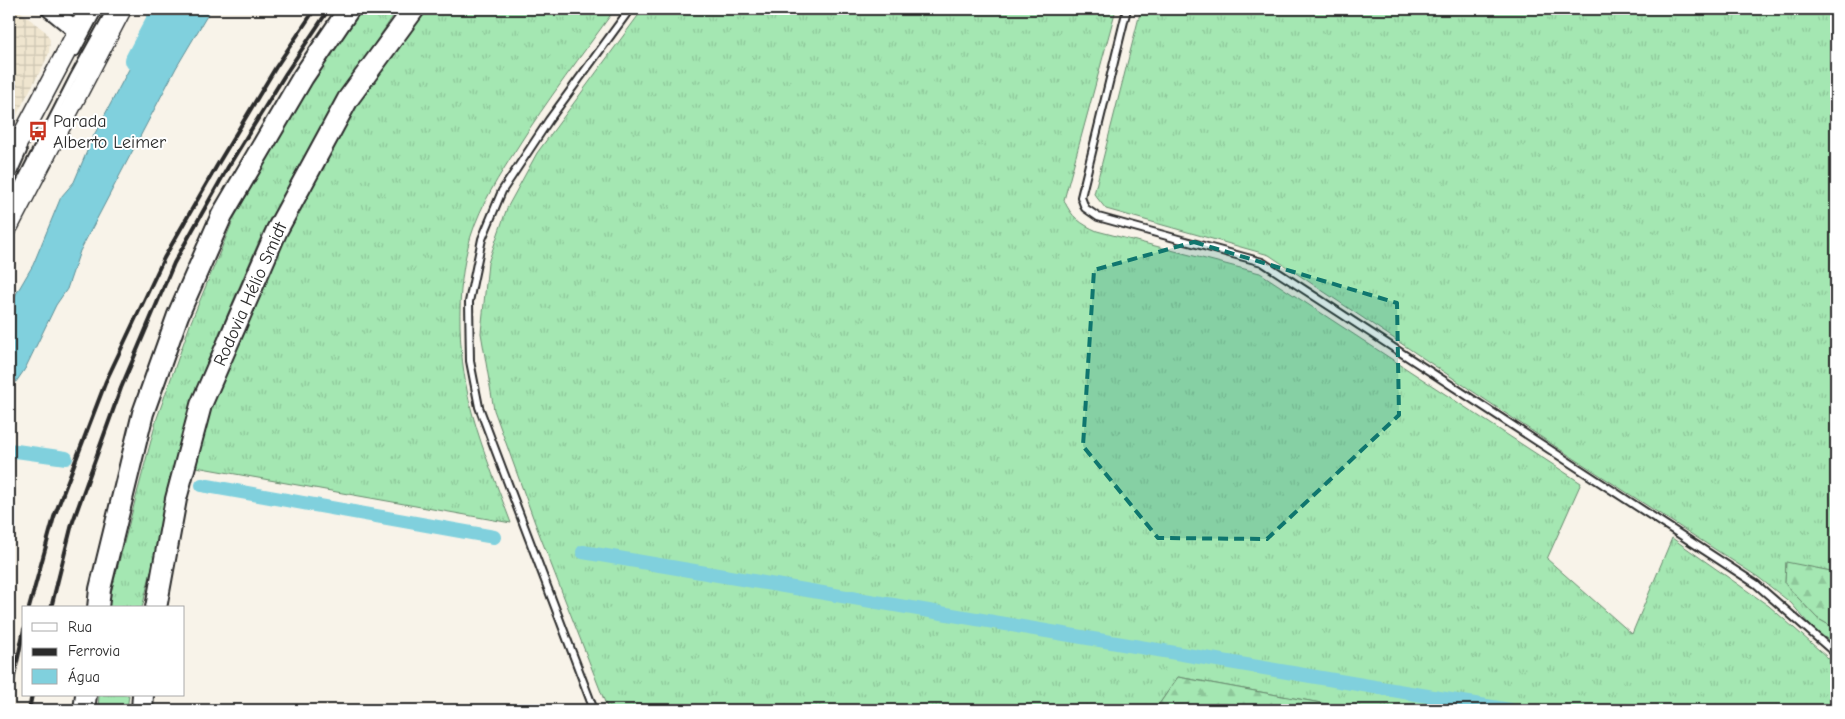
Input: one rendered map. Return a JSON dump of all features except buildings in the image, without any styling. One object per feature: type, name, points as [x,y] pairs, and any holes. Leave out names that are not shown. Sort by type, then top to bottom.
[{"type":"main road","points":[[9,160],[89,9]]},
{"type":"main road","points":[[9,226],[122,9]]},
{"type":"main road","points":[[98,606],[100,589],[143,413],[178,315],[222,215],[303,77],[349,9]]},
{"type":"main road","name":"Rodovia Hélio Smidt","points":[[156,606],[176,499],[205,397],[277,230],[348,99],[414,9]]},
{"type":"main road","points":[[84,710],[86,696]]},
{"type":"main road","points":[[142,710],[143,696]]},
{"type":"street","points":[[50,9],[78,31]]},
{"type":"lane","points":[[74,55],[99,9]]},
{"type":"lane","points":[[9,204],[112,9]]},
{"type":"lane","points":[[594,710],[479,407],[470,361],[469,302],[482,239],[502,191],[549,120],[630,9]]},
{"type":"lane","points":[[1127,9],[1081,197],[1085,208],[1098,217],[1262,262],[1756,584],[1836,654]]},
{"type":"lane","points":[[9,182],[26,145]]},
{"type":"highlighted area","points":[[1194,242],[1397,303],[1399,415],[1267,539],[1158,538],[1083,446],[1094,270]]},
{"type":"shaded area","points":[[9,9],[17,9],[46,32],[50,40],[49,53],[9,129]]},
{"type":"green space","points":[[360,9],[398,9],[339,96],[263,232],[219,334],[186,428],[142,606],[109,606],[111,592],[157,418],[191,322],[234,218],[311,82]]},
{"type":"green space","points":[[417,9],[615,9],[540,112],[497,180],[475,224],[466,257],[460,302],[461,350],[464,373],[477,429],[511,523],[185,465],[277,230]]},
{"type":"green space","points":[[643,9],[1116,9],[1064,200],[1077,219],[1097,231],[1260,273],[1581,483],[1547,559],[1632,634],[1672,538],[1769,606],[1836,665],[1836,710],[1344,710],[1343,707],[1178,677],[1155,710],[608,710],[535,523],[494,410],[481,333],[488,263],[507,208],[537,153]]},
{"type":"green space","points":[[1141,9],[1836,9],[1836,572],[1786,563],[1785,584],[1817,618],[1836,629],[1836,645],[1814,630],[1791,603],[1758,577],[1550,443],[1269,255],[1106,209],[1094,194]]},
{"type":"green space","points":[[1786,562],[1836,572],[1836,629],[1817,618],[1785,584]]},
{"type":"green space","points":[[1178,677],[1343,707],[1344,710],[1155,710]]},
{"type":"green space","points":[[99,696],[129,696],[127,710],[98,710]]},
{"type":"water","points":[[166,9],[211,9],[176,68],[80,251],[67,289],[56,305],[25,369],[9,392],[9,306],[33,265],[61,197],[74,182],[93,137],[136,56]]},
{"type":"waterway","points":[[137,60],[164,9]]},
{"type":"waterway","points":[[9,450],[66,458]]},
{"type":"waterway","points":[[202,485],[494,537]]},
{"type":"waterway","points":[[583,552],[1510,710]]},
{"type":"railway","points":[[30,606],[54,517],[106,381],[164,258],[276,67],[315,9]]},
{"type":"railway","points":[[52,606],[72,524],[121,388],[174,263],[228,167],[286,73],[329,9]]},
{"type":"railway","points":[[9,700],[22,638]]},
{"type":"railway","points":[[29,710],[32,696]]},
{"type":"place","name":"Parada Alberto Leimer","points":[[38,131]]}]
